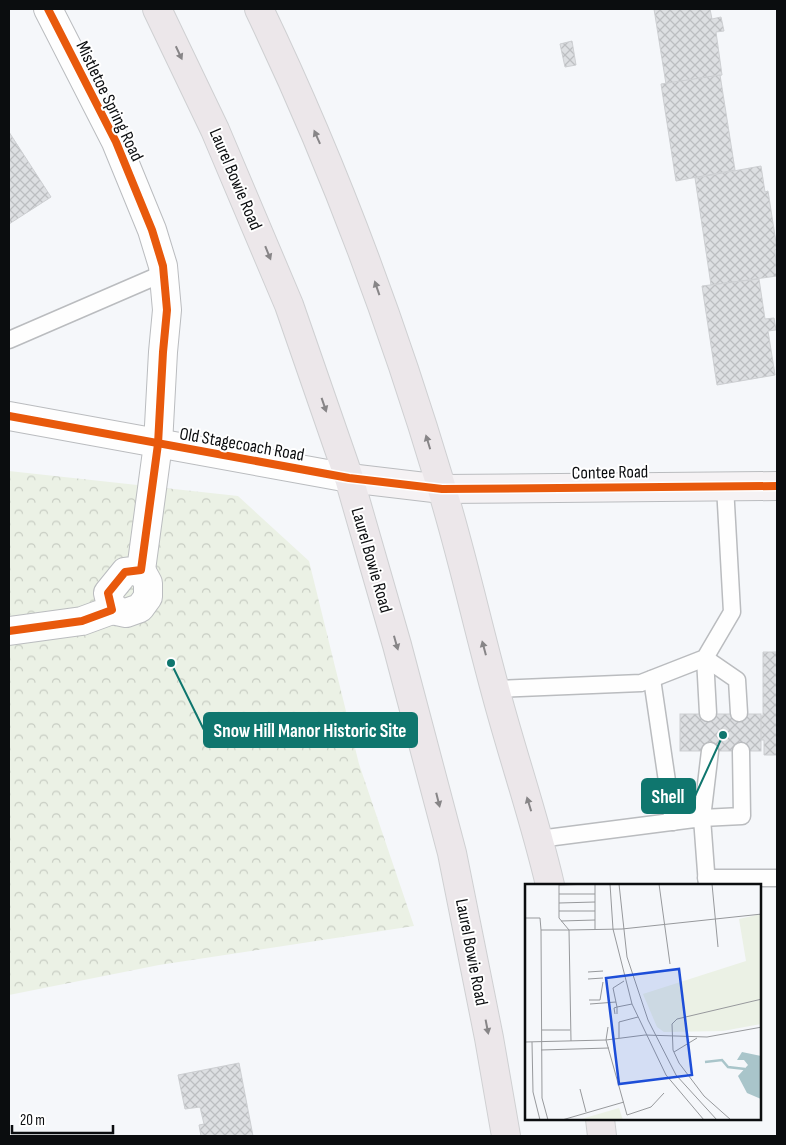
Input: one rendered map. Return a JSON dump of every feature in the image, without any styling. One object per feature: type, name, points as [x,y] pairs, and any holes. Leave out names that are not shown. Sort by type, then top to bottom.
[{"type":"main road","name":"Laurel Bowie Road","points":[[158,9],[215,130],[286,296],[349,478],[399,654],[452,853],[489,1038],[506,1136]]},
{"type":"main road","points":[[259,9],[333,175],[376,284],[442,489],[495,689],[540,839],[550,884]]},
{"type":"main road","points":[[600,1120],[602,1136]]},
{"type":"street","name":"Mistletoe Spring Road","points":[[9,631],[82,621],[112,610],[108,594],[125,572],[141,570],[158,444],[166,310],[164,272],[159,250],[116,142],[48,9]]},
{"type":"street","name":"Old Stagecoach Road","points":[[9,416],[349,478],[442,489]]},
{"type":"street","name":"Contee Road","points":[[442,489],[777,486]]},
{"type":"lane","points":[[9,340],[164,272]]},
{"type":"lane","points":[[708,714],[705,658],[732,612],[725,486]]},
{"type":"lane","points":[[495,689],[640,683],[705,658]]},
{"type":"lane","points":[[705,658],[737,680],[739,713]]},
{"type":"lane","points":[[652,679],[673,822]]},
{"type":"lane","points":[[710,751],[702,818],[707,882],[777,878]]},
{"type":"lane","points":[[540,839],[702,818],[742,816],[740,751]]},
{"type":"green space","points":[[9,471],[238,496],[309,561],[359,764],[414,926],[159,965],[9,995]]},
{"type":"building","points":[[654,9],[710,9],[712,19],[721,17],[724,31],[716,32],[722,75],[666,84]]},
{"type":"building","points":[[572,41],[576,65],[565,67],[560,44]]},
{"type":"building","points":[[720,75],[735,170],[676,181],[661,84]]},
{"type":"building","points":[[9,132],[51,197],[9,224]]},
{"type":"building","points":[[761,166],[765,192],[768,191],[777,249],[775,250],[777,276],[711,285],[695,178]]},
{"type":"building","points":[[759,279],[765,319],[774,318],[776,330],[768,331],[775,375],[717,385],[702,286]]},
{"type":"building","points":[[763,652],[777,652],[777,755],[764,755],[764,740],[759,740],[759,716],[763,716]]},
{"type":"building","points":[[680,714],[761,714],[761,751],[680,751]]},
{"type":"building","points":[[239,1063],[253,1136],[201,1136],[199,1125],[204,1124],[200,1107],[185,1109],[178,1075]]},
{"type":"cycle path","points":[[9,631],[82,621],[112,610],[108,593],[125,572],[141,570],[158,444],[167,310],[163,266],[152,230],[116,142],[48,9]]},
{"type":"cycle path","points":[[9,416],[349,478],[442,489],[777,486]]},
{"type":"place","name":"Snow Hill Manor Historic Site","points":[[171,663]]},
{"type":"place","name":"Shell","points":[[723,735]]}]
